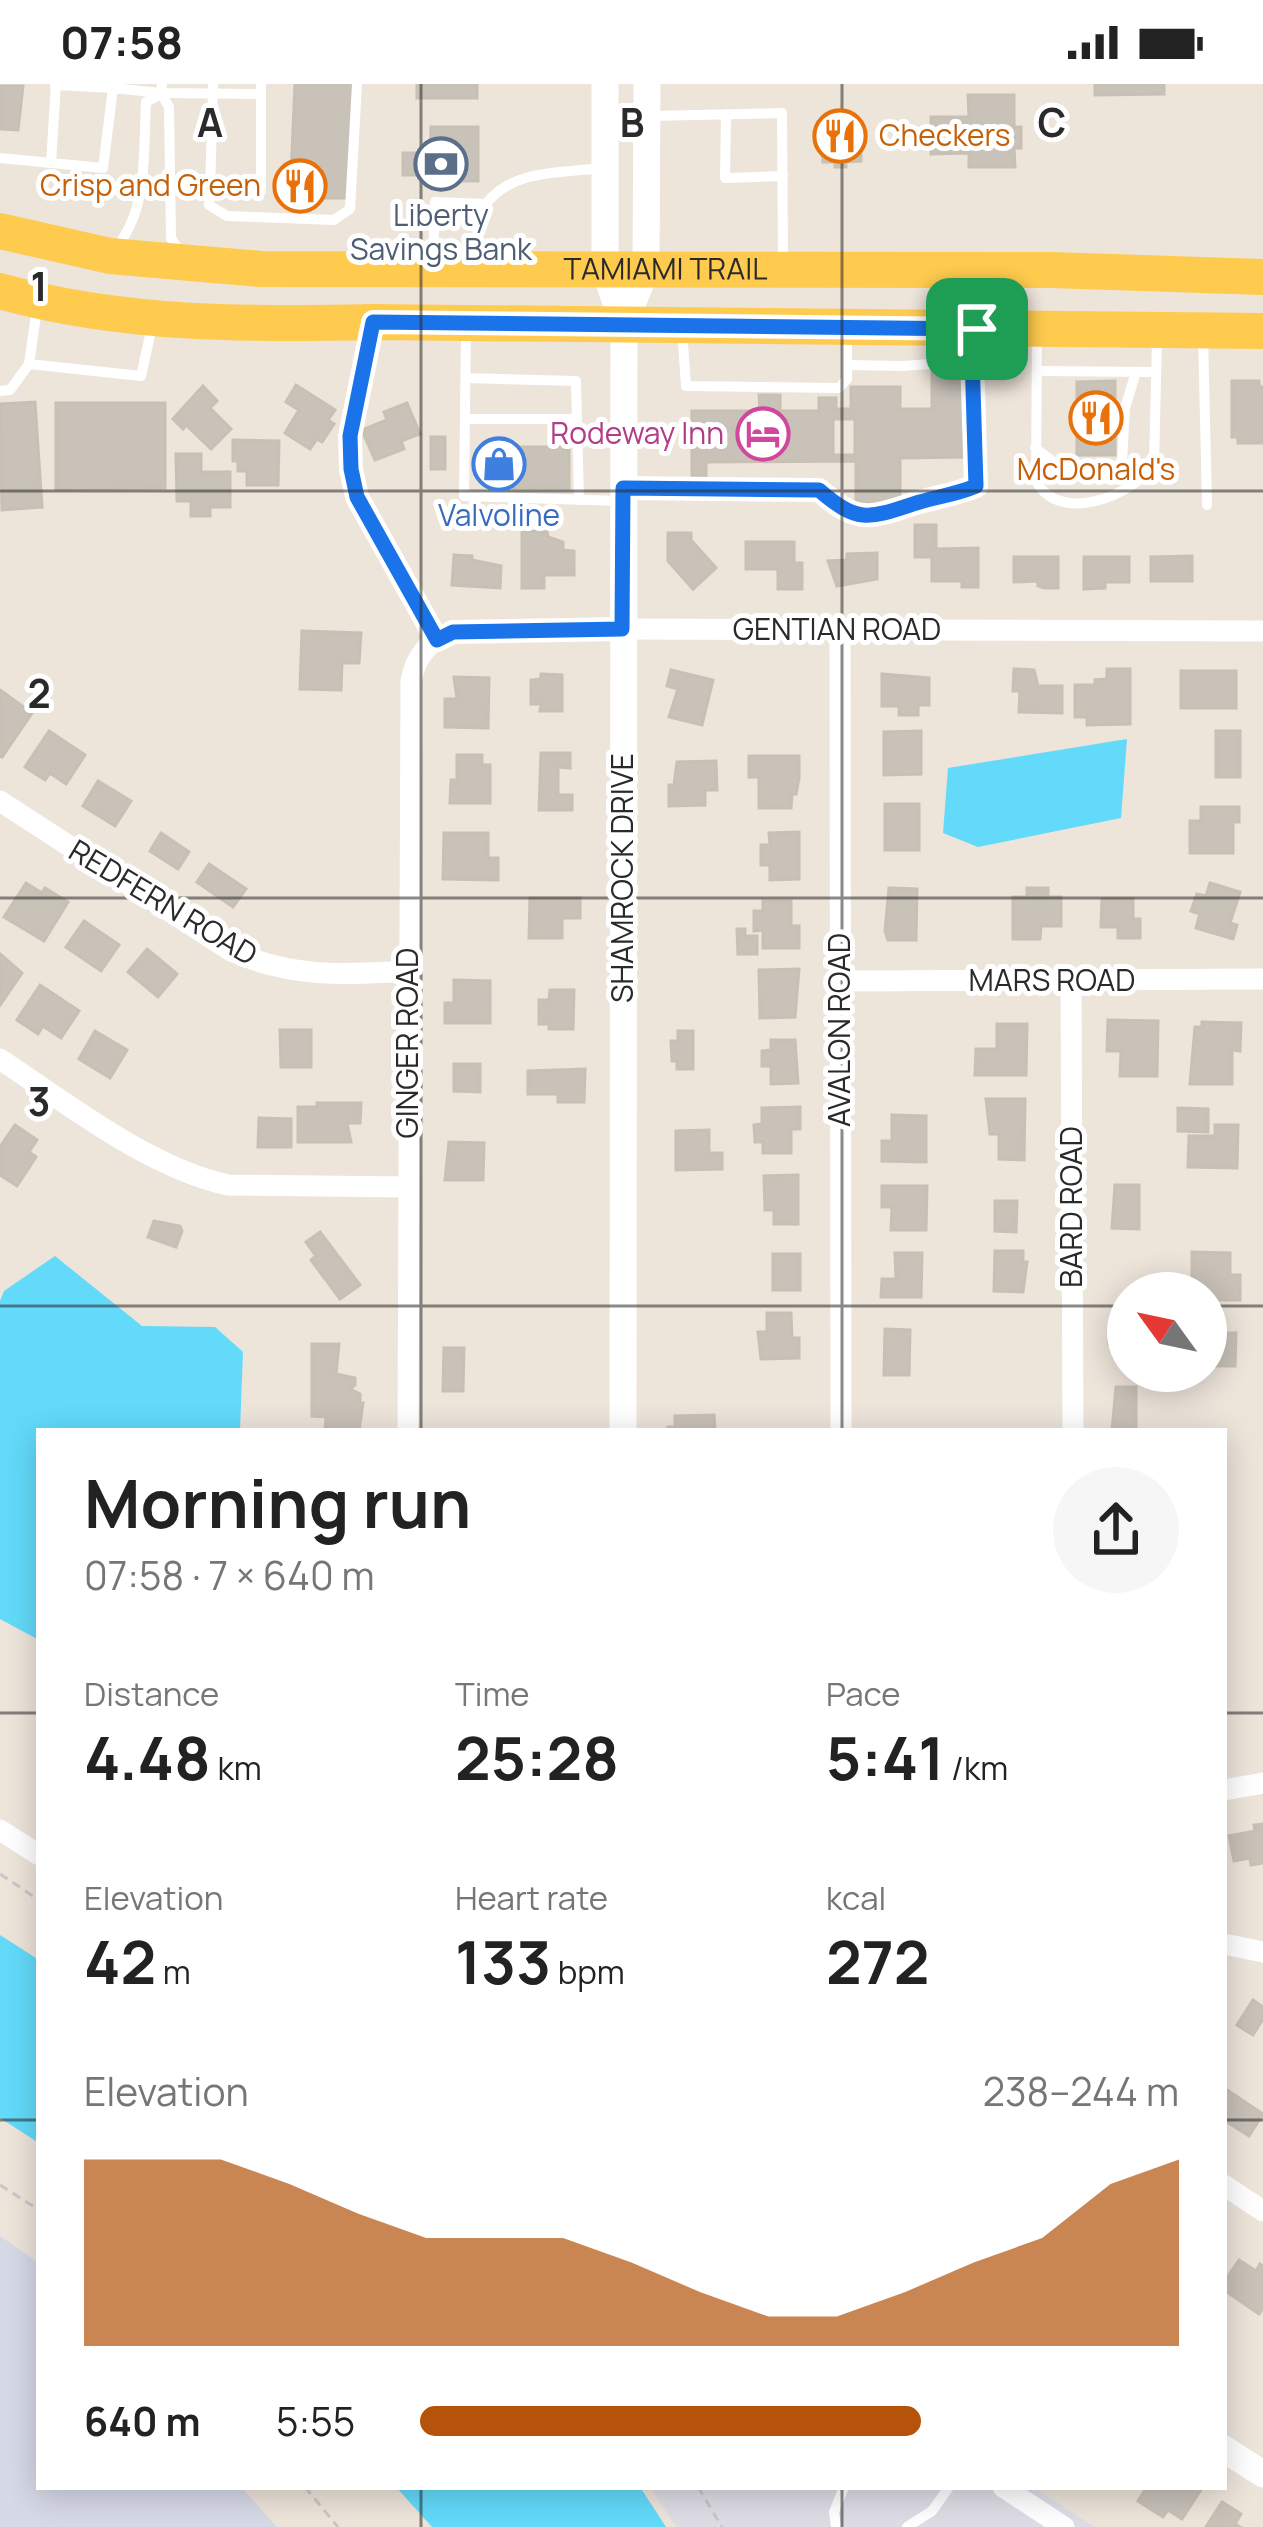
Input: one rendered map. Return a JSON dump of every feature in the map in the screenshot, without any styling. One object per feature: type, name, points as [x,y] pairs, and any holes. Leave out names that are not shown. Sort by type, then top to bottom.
[{"type":"main road","name":"TAMIAMI TRAIL","points":[[0,231],[110,256],[188,264],[605,272],[1051,270],[1263,277]]},
{"type":"main road","name":"TAMIAMI TRAIL","points":[[0,291],[153,318],[263,325],[847,328],[975,342],[1037,330],[1263,331]]},
{"type":"street","points":[[605,84],[605,272],[624,325]]},
{"type":"street","points":[[624,325],[646,269],[647,84]]},
{"type":"street","name":"SHAMROCK DRIVE","points":[[623,1428],[624,325]]},
{"type":"street","name":"GENTIAN ROAD","points":[[437,640],[453,632],[622,629],[1263,631]]},
{"type":"street","name":"AVALON ROAD","points":[[840,630],[841,1428]]},
{"type":"street","name":"GINGER ROAD","points":[[408,1428],[411,682],[419,656],[437,640]]},
{"type":"street","name":"REDFERN ROAD","points":[[0,800],[231,951],[262,964],[303,974],[408,971]]},
{"type":"street","name":"MARS ROAD","points":[[840,981],[1263,979]]},
{"type":"street","name":"BARD ROAD","points":[[1071,982],[1073,1428]]},
{"type":"street","points":[[3,1068],[160,1161],[200,1179],[229,1185],[407,1187]]},
{"type":"street","points":[[1227,1789],[1263,1783]]},
{"type":"street","points":[[0,1830],[36,1853]]},
{"type":"street","points":[[1227,1945],[1263,1952]]},
{"type":"street","points":[[1227,2187],[1263,2211]]},
{"type":"street","points":[[1227,2451],[1263,2474]]},
{"type":"street","points":[[1008,2490],[1062,2526]]},
{"type":"lane","points":[[213,89],[209,205],[227,216],[334,220],[350,209],[357,84]]},
{"type":"lane","points":[[51,163],[56,85],[261,89],[261,191],[210,192]]},
{"type":"lane","points":[[0,158],[103,168],[113,86]]},
{"type":"lane","points":[[110,256],[131,230],[139,207],[146,102],[162,89]]},
{"type":"lane","points":[[162,89],[170,107],[171,238],[188,264]]},
{"type":"lane","points":[[647,116],[782,112],[783,269]]},
{"type":"lane","points":[[726,114],[725,178],[782,176]]},
{"type":"lane","points":[[432,270],[435,202],[486,204],[500,186],[522,178],[606,167]]},
{"type":"lane","points":[[0,391],[10,390],[29,364],[39,299]]},
{"type":"lane","points":[[29,364],[141,376],[153,318]]},
{"type":"lane","points":[[373,322],[350,436],[354,483],[357,497],[437,640]]},
{"type":"lane","points":[[466,325],[464,496],[579,500],[819,490],[842,511],[860,515],[888,515],[976,486],[975,342]]},
{"type":"lane","points":[[682,326],[686,386],[839,388],[847,380],[847,328]]},
{"type":"lane","points":[[1037,330],[1035,472],[1040,488],[1063,504],[1085,503],[1150,470],[1155,458],[1157,329]]},
{"type":"lane","points":[[1203,330],[1207,505]]},
{"type":"lane","points":[[847,364],[968,361],[975,342]]},
{"type":"lane","points":[[1037,371],[1156,373]]},
{"type":"lane","points":[[1035,448],[1063,469],[1106,479],[1122,462],[1124,408],[1136,372]]},
{"type":"lane","points":[[466,378],[576,380],[579,500]]},
{"type":"lane","points":[[465,419],[577,419]]},
{"type":"lane","points":[[836,2527],[834,2512],[843,2490]]},
{"type":"lane","points":[[908,2527],[932,2511],[947,2490]]},
{"type":"path","points":[[0,1874],[36,1898]]},
{"type":"path","points":[[0,2185],[36,2208]]},
{"type":"path","points":[[307,2490],[338,2527]]},
{"type":"path","points":[[700,2490],[722,2527]]},
{"type":"shaded area","points":[[0,2236],[36,2261],[36,2490],[244,2490],[277,2527],[0,2527]]},
{"type":"shaded area","points":[[652,2490],[1038,2490],[1094,2527],[676,2527]]},
{"type":"water","points":[[1127,739],[1121,818],[978,847],[943,833],[948,768]]},
{"type":"water","points":[[55,1256],[142,1326],[215,1327],[243,1352],[240,1428],[36,1428],[36,1638],[0,1619],[0,1301],[4,1291]]},
{"type":"water","points":[[0,1935],[36,1958],[36,2141],[0,2118]]},
{"type":"water","points":[[399,2490],[642,2490],[666,2527],[432,2527]]},
{"type":"building","points":[[295,84],[353,84],[348,198],[290,198]]},
{"type":"building","points":[[417,84],[477,84],[477,98],[417,98]]},
{"type":"building","points":[[1095,84],[1164,84],[1164,94],[1095,95]]},
{"type":"building","points":[[0,86],[23,86],[18,130],[0,129]]},
{"type":"building","points":[[968,95],[1014,95],[1014,127],[1021,127],[1021,148],[1014,148],[1015,167],[969,167],[969,153],[931,154],[931,117],[969,117]]},
{"type":"building","name":"Checkers","points":[[846,120],[846,152],[861,151],[861,161],[835,167],[835,162],[823,162],[822,152],[835,152],[835,121]]},
{"type":"building","name":"Liberty Savings Bank","points":[[431,127],[478,127],[478,181],[430,181],[430,175],[403,175],[403,153],[430,153]]},
{"type":"building","name":"Rodeway Inn","points":[[932,365],[966,365],[966,457],[900,458],[900,504],[856,505],[856,461],[706,462],[706,476],[692,476],[692,411],[760,411],[759,395],[780,395],[780,411],[819,411],[819,398],[836,398],[836,409],[851,409],[851,387],[900,387],[900,409],[932,409]],"holes":[[[833,419],[855,419],[855,455],[833,455]]]},
{"type":"building","name":"McDonald's","points":[[1115,381],[1115,455],[1077,455],[1077,382]]},
{"type":"building","points":[[1232,381],[1259,381],[1263,387],[1263,443],[1238,443],[1238,437],[1232,437]]},
{"type":"building","points":[[296,385],[335,410],[328,420],[334,424],[322,442],[317,439],[310,449],[285,433],[299,410],[286,402]]},
{"type":"building","points":[[203,386],[217,401],[210,408],[231,429],[211,449],[173,419]]},
{"type":"building","points":[[35,402],[42,507],[2,510],[0,404]]},
{"type":"building","points":[[56,403],[165,403],[165,488],[56,489]]},
{"type":"building","points":[[407,403],[420,434],[401,441],[404,449],[375,460],[362,430],[387,420],[384,412]]},
{"type":"building","points":[[431,437],[445,437],[445,469],[431,469]]},
{"type":"building","points":[[233,440],[279,441],[278,485],[247,485],[247,471],[238,471],[238,461],[233,461]]},
{"type":"building","points":[[513,447],[569,447],[569,488],[513,488]]},
{"type":"building","name":"Valvoline","points":[[485,449],[513,449],[513,480],[485,480]]},
{"type":"building","points":[[176,454],[201,454],[201,472],[230,472],[230,507],[210,507],[210,516],[191,516],[191,501],[177,501]]},
{"type":"building","points":[[915,525],[936,525],[936,549],[978,548],[978,587],[962,587],[962,581],[932,581],[932,557],[915,557]]},
{"type":"building","points":[[522,531],[547,532],[548,537],[563,542],[563,550],[574,551],[574,575],[544,575],[544,588],[522,588]]},
{"type":"building","points":[[668,533],[691,533],[691,540],[716,568],[693,589],[668,561]]},
{"type":"building","points":[[746,542],[794,542],[794,563],[802,563],[802,589],[778,589],[778,569],[746,569]]},
{"type":"building","points":[[877,553],[877,579],[837,586],[828,561],[847,560],[847,554]]},
{"type":"building","points":[[454,555],[501,566],[500,588],[452,585]]},
{"type":"building","points":[[1192,556],[1192,581],[1151,581],[1151,557]]},
{"type":"building","points":[[1014,557],[1058,557],[1058,588],[1038,586],[1038,581],[1014,582]]},
{"type":"building","points":[[1084,557],[1129,557],[1129,582],[1105,582],[1105,588],[1084,589]]},
{"type":"building","points":[[302,631],[361,633],[359,663],[342,663],[341,690],[300,689]]},
{"type":"building","points":[[1014,669],[1034,670],[1038,686],[1062,686],[1062,713],[1019,712]]},
{"type":"building","points":[[1107,669],[1130,669],[1130,724],[1087,725],[1087,717],[1075,717],[1075,685],[1095,685],[1095,680],[1107,679]]},
{"type":"building","points":[[671,670],[713,680],[702,725],[669,717],[678,689],[667,686]]},
{"type":"building","points":[[1181,671],[1236,671],[1236,708],[1181,708]]},
{"type":"building","points":[[541,674],[562,675],[562,711],[540,711],[541,704],[531,704],[531,680],[541,679]]},
{"type":"building","points":[[882,674],[929,678],[929,705],[918,705],[918,715],[899,715],[899,706],[882,706]]},
{"type":"building","points":[[454,677],[489,678],[488,728],[445,727],[445,699],[457,699]]},
{"type":"building","points":[[0,690],[32,713],[2,757],[0,756]]},
{"type":"building","points":[[49,731],[85,755],[66,784],[50,773],[45,780],[25,767]]},
{"type":"building","points":[[921,731],[921,774],[884,775],[884,732]]},
{"type":"building","points":[[1216,731],[1240,731],[1240,777],[1216,777]]},
{"type":"building","points":[[541,753],[570,753],[570,768],[558,767],[558,795],[572,795],[572,810],[539,810]]},
{"type":"building","points":[[457,755],[482,755],[482,765],[490,765],[490,803],[450,803],[451,780],[457,780]]},
{"type":"building","points":[[749,756],[799,756],[791,808],[759,808],[759,777],[749,777]]},
{"type":"building","points":[[716,761],[717,790],[705,790],[705,805],[669,806],[669,785],[674,785],[677,762]]},
{"type":"building","points":[[98,781],[131,801],[115,826],[83,806]]},
{"type":"building","points":[[885,804],[919,804],[919,850],[885,850]]},
{"type":"building","points":[[1201,807],[1239,807],[1239,822],[1233,822],[1233,853],[1190,853],[1190,821],[1201,821]]},
{"type":"building","points":[[799,832],[799,879],[770,880],[770,865],[761,865],[761,845],[770,845],[769,833]]},
{"type":"building","points":[[161,833],[189,852],[178,869],[150,851]]},
{"type":"building","points":[[444,833],[488,833],[488,858],[498,858],[498,880],[443,879]]},
{"type":"building","points":[[209,864],[246,889],[233,907],[197,882]]},
{"type":"building","points":[[26,883],[68,902],[44,941],[4,917]]},
{"type":"building","points":[[1210,883],[1240,892],[1230,923],[1237,925],[1233,939],[1196,928],[1200,914],[1191,911],[1197,894],[1206,896]]},
{"type":"building","points":[[889,888],[917,889],[916,940],[888,940]]},
{"type":"building","points":[[1027,888],[1048,888],[1048,897],[1061,897],[1061,926],[1041,926],[1040,939],[1013,939],[1013,897],[1027,897]]},
{"type":"building","points":[[530,898],[580,898],[580,918],[562,918],[562,938],[529,938]]},
{"type":"building","points":[[1102,899],[1133,899],[1140,938],[1118,938],[1118,927],[1101,927]]},
{"type":"building","points":[[763,901],[791,901],[791,926],[799,926],[799,948],[763,948],[763,930],[754,931],[754,911],[763,911]]},
{"type":"building","points":[[84,921],[119,945],[101,971],[66,947]]},
{"type":"building","points":[[737,929],[745,929],[745,936],[757,936],[757,954],[738,954]]},
{"type":"building","points":[[147,949],[177,974],[158,997],[128,972]]},
{"type":"building","points":[[0,954],[22,973],[0,1005]]},
{"type":"building","points":[[799,969],[795,1017],[760,1018],[759,970]]},
{"type":"building","points":[[454,980],[490,981],[490,1023],[445,1023],[445,1003],[454,1003]]},
{"type":"building","points":[[40,985],[79,1011],[61,1038],[43,1026],[38,1034],[17,1020]]},
{"type":"building","points":[[550,990],[574,990],[573,1029],[539,1024],[539,1000],[549,1000]]},
{"type":"building","points":[[1108,1020],[1158,1021],[1157,1076],[1120,1076],[1121,1051],[1107,1051]]},
{"type":"building","points":[[1202,1022],[1241,1023],[1240,1051],[1232,1050],[1232,1084],[1190,1084],[1195,1027],[1202,1027]]},
{"type":"building","points":[[997,1024],[1027,1024],[1026,1075],[975,1075],[976,1049],[997,1049]]},
{"type":"building","points":[[280,1030],[311,1030],[311,1067],[281,1067]]},
{"type":"building","points":[[95,1031],[127,1050],[110,1078],[79,1059]]},
{"type":"building","points":[[678,1031],[693,1031],[693,1069],[677,1069],[677,1061],[672,1061],[671,1041],[678,1041]]},
{"type":"building","points":[[771,1040],[795,1040],[798,1083],[771,1084],[771,1066],[762,1066],[762,1051],[771,1050]]},
{"type":"building","points":[[454,1064],[480,1064],[480,1092],[454,1091]]},
{"type":"building","points":[[585,1069],[584,1102],[558,1102],[558,1094],[528,1094],[528,1071]]},
{"type":"building","points":[[986,1099],[1025,1099],[1024,1160],[999,1159],[999,1134],[990,1134]]},
{"type":"building","points":[[317,1103],[361,1103],[360,1123],[347,1123],[351,1142],[298,1142],[298,1107],[317,1107]]},
{"type":"building","points":[[800,1107],[800,1129],[791,1129],[791,1153],[763,1153],[763,1142],[755,1142],[754,1125],[762,1124],[762,1108]]},
{"type":"building","points":[[1178,1108],[1208,1109],[1208,1132],[1178,1131]]},
{"type":"building","points":[[892,1115],[926,1116],[926,1162],[882,1161],[882,1141],[892,1141]]},
{"type":"building","points":[[259,1118],[291,1119],[291,1147],[258,1147]]},
{"type":"building","points":[[15,1125],[37,1140],[29,1152],[36,1157],[17,1186],[0,1175],[0,1147]]},
{"type":"building","points":[[1215,1125],[1238,1125],[1237,1168],[1188,1167],[1189,1136],[1215,1136]]},
{"type":"building","points":[[709,1130],[709,1153],[722,1153],[722,1169],[676,1170],[676,1131]]},
{"type":"building","points":[[449,1142],[484,1143],[483,1180],[445,1180]]},
{"type":"building","points":[[798,1175],[798,1224],[774,1224],[774,1210],[765,1210],[764,1176]]},
{"type":"building","points":[[1115,1185],[1139,1185],[1139,1229],[1112,1228]]},
{"type":"building","points":[[882,1186],[927,1186],[926,1230],[891,1230],[892,1207],[882,1207]]},
{"type":"building","points":[[995,1201],[1017,1201],[1016,1232],[995,1231]]},
{"type":"building","points":[[154,1221],[180,1226],[176,1247],[148,1237]]},
{"type":"building","points":[[320,1232],[360,1285],[340,1299],[311,1260],[316,1256],[306,1242]]},
{"type":"building","points":[[995,1251],[1023,1251],[1023,1262],[1027,1262],[1023,1292],[994,1291]]},
{"type":"building","points":[[1192,1252],[1230,1253],[1230,1275],[1240,1275],[1240,1300],[1227,1300],[1227,1272],[1192,1272]]},
{"type":"building","points":[[895,1253],[922,1253],[921,1297],[881,1297],[882,1279],[896,1279]]},
{"type":"building","points":[[773,1254],[800,1254],[800,1290],[773,1290]]},
{"type":"building","points":[[767,1313],[791,1313],[799,1358],[761,1359],[758,1332],[767,1332]]},
{"type":"building","points":[[885,1329],[910,1330],[909,1375],[884,1375]]},
{"type":"building","points":[[1227,1333],[1236,1333],[1235,1366],[1227,1366]]},
{"type":"building","points":[[312,1344],[339,1344],[336,1374],[355,1378],[350,1389],[360,1394],[363,1403],[359,1428],[325,1428],[326,1417],[312,1416]]},
{"type":"building","points":[[444,1348],[464,1348],[463,1391],[443,1391]]},
{"type":"building","points":[[1116,1392],[1136,1392],[1136,1428],[1112,1428]]},
{"type":"building","points":[[714,1415],[715,1428],[668,1428],[675,1427],[675,1416]]},
{"type":"building","points":[[1263,1824],[1263,1863],[1251,1865],[1250,1858],[1234,1861],[1229,1836],[1255,1831],[1254,1825]]},
{"type":"building","points":[[1253,2000],[1263,2007],[1263,2019],[1253,2035],[1237,2025]]},
{"type":"building","points":[[1227,2090],[1263,2114],[1249,2136],[1227,2122]]},
{"type":"building","points":[[1239,2260],[1256,2271],[1263,2266],[1259,2314],[1227,2292],[1227,2278]]},
{"type":"building","points":[[1145,2490],[1201,2490],[1182,2519],[1168,2510],[1163,2517],[1138,2501]]},
{"type":"building","points":[[1222,2502],[1241,2514],[1235,2524],[1240,2527],[1206,2527]]},
{"type":"place","name":"Checkers","points":[[840,136]]},
{"type":"place","name":"Liberty Savings Bank","points":[[441,164]]},
{"type":"place","name":"Crisp and Green","points":[[300,186]]},
{"type":"place","name":"McDonald's","points":[[1096,418]]},
{"type":"place","name":"Rodeway Inn","points":[[763,434]]},
{"type":"place","name":"Valvoline","points":[[499,464]]},
{"type":"route","points":[[373,322],[977,329],[972,356],[976,486],[888,515],[842,511],[819,490],[623,488],[622,629],[453,632],[437,640],[357,497],[350,436],[373,322]]}]
